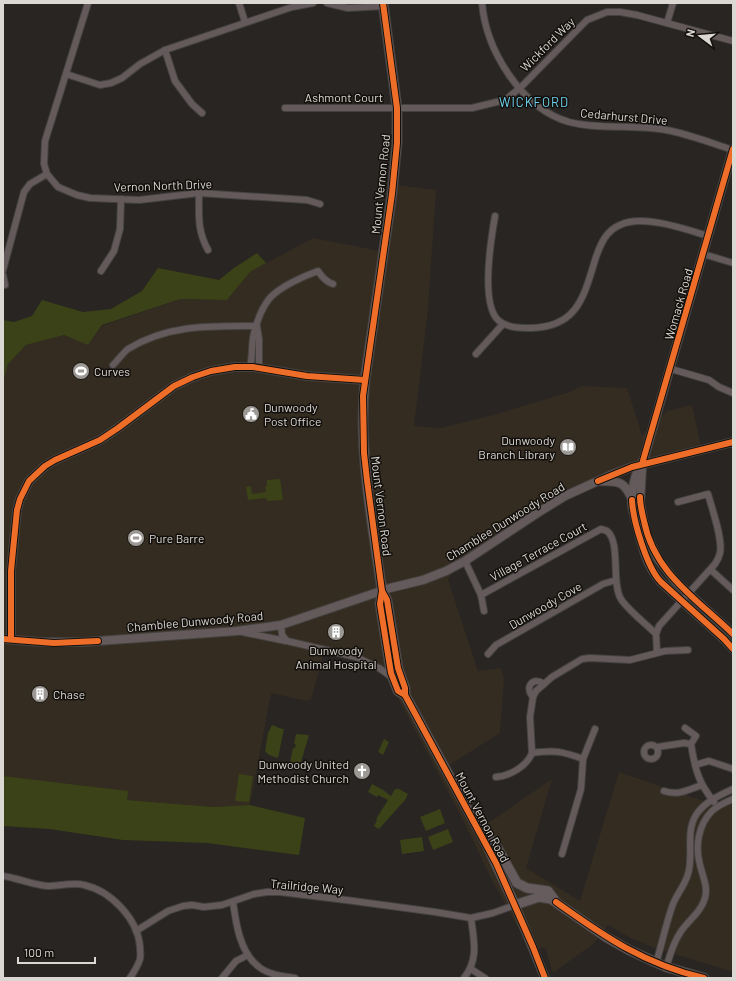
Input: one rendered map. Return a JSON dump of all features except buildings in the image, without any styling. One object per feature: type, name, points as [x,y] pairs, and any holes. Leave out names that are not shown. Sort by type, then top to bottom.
[{"type":"main road","name":"Mount Vernon Road","points":[[384,4],[400,108],[392,194],[363,396],[364,453],[382,590],[387,600],[397,663],[405,688],[405,695],[496,863],[515,905]]},
{"type":"main road","points":[[382,590],[380,604],[392,678],[398,691],[405,695]]},
{"type":"main road","points":[[476,825],[486,834],[498,849],[517,883],[527,888],[548,891],[556,902]]},
{"type":"main road","points":[[515,905],[542,897],[548,898],[615,943],[666,967],[704,978]]},
{"type":"street","points":[[3,270],[24,192],[30,184],[47,174],[44,164],[45,141],[88,3]]},
{"type":"street","points":[[239,3],[245,22]]},
{"type":"street","points":[[66,74],[100,85],[111,83],[122,78],[140,64],[165,50],[292,7],[313,3]]},
{"type":"street","points":[[327,3],[348,8],[384,4]]},
{"type":"street","name":"Cedarhurst Drive","points":[[482,3],[484,18],[492,45],[504,67],[529,98],[552,115],[569,122],[586,125],[643,127],[665,130],[733,149]]},
{"type":"street","points":[[667,23],[673,3]]},
{"type":"street","name":"Wickford Way","points":[[400,108],[472,108],[505,100],[520,88],[587,20],[607,12],[620,12],[733,41]]},
{"type":"street","points":[[165,50],[175,81],[192,104],[202,113]]},
{"type":"street","name":"Ashmont Court","points":[[285,108],[400,108]]},
{"type":"street","name":"Womack Road","points":[[642,464],[733,149]]},
{"type":"street","name":"Vernon North Drive","points":[[47,174],[58,186],[77,195],[90,198],[139,200],[199,193],[307,200],[320,204]]},
{"type":"street","points":[[199,193],[199,228],[203,241],[208,250]]},
{"type":"street","points":[[101,271],[114,251],[120,229],[121,199]]},
{"type":"street","points":[[495,216],[488,267],[489,295],[491,308],[496,319],[502,324],[512,327],[536,328],[551,325],[563,321],[572,314],[577,308],[584,294],[604,237],[611,230],[621,224],[633,221],[649,221],[671,225],[708,236]]},
{"type":"street","points":[[703,254],[733,263]]},
{"type":"street","points":[[250,367],[254,333],[263,308],[270,297],[304,276],[318,271],[328,283],[333,284]]},
{"type":"street","points":[[3,275],[5,285]]},
{"type":"street","points":[[476,354],[502,324]]},
{"type":"street","points":[[257,326],[259,338],[259,367]]},
{"type":"street","points":[[113,365],[127,350],[176,329],[192,327],[257,326]]},
{"type":"street","points":[[7,639],[15,526],[20,499],[29,481],[39,470],[55,460],[93,444],[109,435],[174,386],[192,377],[211,371],[235,367],[259,367],[307,376],[365,380]]},
{"type":"street","points":[[670,369],[709,380],[719,387],[733,393]]},
{"type":"street","name":"Chamblee Dunwoody Road","points":[[7,639],[53,643],[84,642],[236,631],[281,625],[382,590],[431,578],[465,561],[539,512],[582,487],[642,464],[733,442]]},
{"type":"street","points":[[642,464],[636,476],[632,506],[640,538],[653,574],[733,649]]},
{"type":"street","points":[[642,464],[640,503],[646,534],[658,559],[676,582],[733,634]]},
{"type":"street","points":[[598,481],[617,482],[624,485],[632,500]]},
{"type":"street","points":[[657,652],[656,634],[659,626],[711,570],[718,559],[720,548],[708,494],[678,502]]},
{"type":"street","name":"Village Terrace Court","points":[[481,595],[601,529],[607,531],[611,537],[615,551],[616,585],[621,600],[656,634]]},
{"type":"street","name":"Village Terrace Court","points":[[465,561],[481,595],[484,611]]},
{"type":"street","points":[[711,570],[733,590]]},
{"type":"street","name":"Dunwoody Cove","points":[[488,654],[496,645],[603,584],[616,580]]},
{"type":"street","points":[[281,625],[282,635],[287,641]]},
{"type":"street","points":[[236,631],[287,641],[364,660],[379,668],[392,678]]},
{"type":"street","points":[[496,777],[504,777],[512,774],[530,758],[532,753],[530,718],[533,697],[536,691],[552,677],[582,659],[630,660],[657,652],[688,650]]},
{"type":"street","points":[[379,668],[389,659]]},
{"type":"street","points":[[686,728],[696,736],[691,744],[695,765],[702,785],[718,806]]},
{"type":"street","points":[[562,854],[581,789],[583,759],[595,729]]},
{"type":"street","points":[[657,747],[684,743],[691,744]]},
{"type":"street","points":[[532,753],[554,750],[583,759]]},
{"type":"street","points":[[695,765],[709,761],[733,769]]},
{"type":"street","points":[[664,790],[671,793],[682,793],[702,785]]},
{"type":"street","points":[[656,963],[673,904],[688,875],[690,859],[690,832],[693,820],[701,808],[733,788]]},
{"type":"street","points":[[666,967],[679,934],[698,912],[705,898],[706,884],[699,860],[699,837],[703,822],[718,806],[733,799]]},
{"type":"street","points":[[3,876],[50,886],[82,884],[96,889],[110,897],[129,918],[139,936],[140,958],[130,978]]},
{"type":"street","name":"Trailridge Way","points":[[136,931],[168,911],[183,906],[214,906],[232,902],[254,894],[280,892],[471,918]]},
{"type":"street","points":[[232,902],[235,920],[248,955],[259,967],[272,974],[295,978]]},
{"type":"street","points":[[464,978],[471,969],[474,958],[475,945],[471,918],[493,913],[515,905]]},
{"type":"street","name":"Mount Vernon Road","points":[[515,905],[545,978]]},
{"type":"street","points":[[222,978],[236,962],[248,955]]},
{"type":"street","points":[[471,969],[485,978]]},
{"type":"shaded area","points":[[397,185],[436,190],[428,310],[414,426],[440,428],[493,415],[570,392],[582,386],[627,388],[642,435],[667,411],[692,405],[702,451],[629,472],[550,503],[455,567],[448,580],[478,671],[501,668],[504,679],[500,733],[448,766],[455,774],[478,830],[552,779],[526,868],[580,901],[619,772],[715,805],[733,800],[733,972],[652,947],[631,938],[608,925],[593,944],[553,973],[545,948],[527,949],[522,935],[490,876],[463,820],[386,676],[353,659],[324,653],[311,699],[307,701],[271,693],[250,805],[213,807],[127,800],[127,791],[3,776],[3,383],[8,364],[26,345],[64,335],[88,345],[102,326],[180,299],[227,300],[250,272],[313,238],[385,252]]},
{"type":"green space","points":[[257,253],[266,263],[250,272],[227,300],[180,299],[102,325],[88,345],[64,335],[26,345],[8,364],[3,383],[3,320],[14,322],[32,316],[42,300],[83,312],[111,309],[142,291],[158,268],[219,280]]},
{"type":"green space","points":[[280,479],[283,500],[267,501],[266,498],[248,500],[246,487],[251,486],[252,494],[266,492],[265,487],[267,486],[267,480]]},
{"type":"green space","points":[[272,725],[284,729],[278,758],[269,755],[265,751],[268,733]]},
{"type":"green space","points":[[296,734],[309,735],[301,762],[296,763],[290,762],[293,748],[295,748],[296,745],[294,744]]},
{"type":"green space","points":[[384,739],[389,742],[383,755],[378,752]]},
{"type":"green space","points":[[239,774],[253,776],[249,802],[235,801]]},
{"type":"green space","points":[[3,776],[128,791],[127,800],[213,807],[250,805],[305,818],[299,855],[207,843],[123,840],[49,829],[3,826]]},
{"type":"green space","points":[[372,784],[391,796],[395,789],[399,789],[408,794],[405,800],[379,829],[374,826],[377,820],[376,819],[388,800],[378,795],[377,797],[368,792]]},
{"type":"green space","points":[[440,809],[445,823],[426,831],[420,817]]},
{"type":"green space","points":[[448,829],[453,842],[433,850],[428,837]]},
{"type":"green space","points":[[422,837],[424,851],[402,854],[400,840]]},
{"type":"cycle path","points":[[383,3],[397,108],[397,143],[392,194],[363,396],[364,453],[382,591],[387,600],[398,668],[405,688],[405,695],[496,863],[545,978]]},
{"type":"cycle path","points":[[642,464],[733,149]]},
{"type":"cycle path","points":[[11,639],[11,571],[17,510],[20,499],[29,481],[45,466],[100,440],[174,386],[193,377],[211,371],[235,367],[253,367],[307,376],[365,380]]},
{"type":"cycle path","points":[[598,481],[632,467],[733,442]]},
{"type":"cycle path","points":[[640,497],[640,503],[649,539],[657,556],[679,584],[733,634]]},
{"type":"cycle path","points":[[632,500],[635,520],[642,544],[656,575],[661,582],[733,649]]},
{"type":"cycle path","points":[[382,591],[380,604],[391,673],[398,691],[405,695]]},
{"type":"cycle path","points":[[3,639],[54,643],[98,641]]},
{"type":"cycle path","points":[[556,902],[591,927],[626,948],[662,965],[704,978]]},
{"type":"place","name":"Curves","points":[[81,371]]},
{"type":"place","name":"Dunwoody Post Office","points":[[251,414]]},
{"type":"place","name":"Dunwoody Branch Library","points":[[568,447]]},
{"type":"place","name":"Pure Barre","points":[[136,538]]},
{"type":"place","name":"Dunwoody Animal Hospital","points":[[336,632]]},
{"type":"place","name":"Chase","points":[[40,694]]},
{"type":"place","name":"Dunwoody United Methodist Church","points":[[362,771]]},
{"type":"district","name":"WICKFORD","points":[[534,102]]}]
